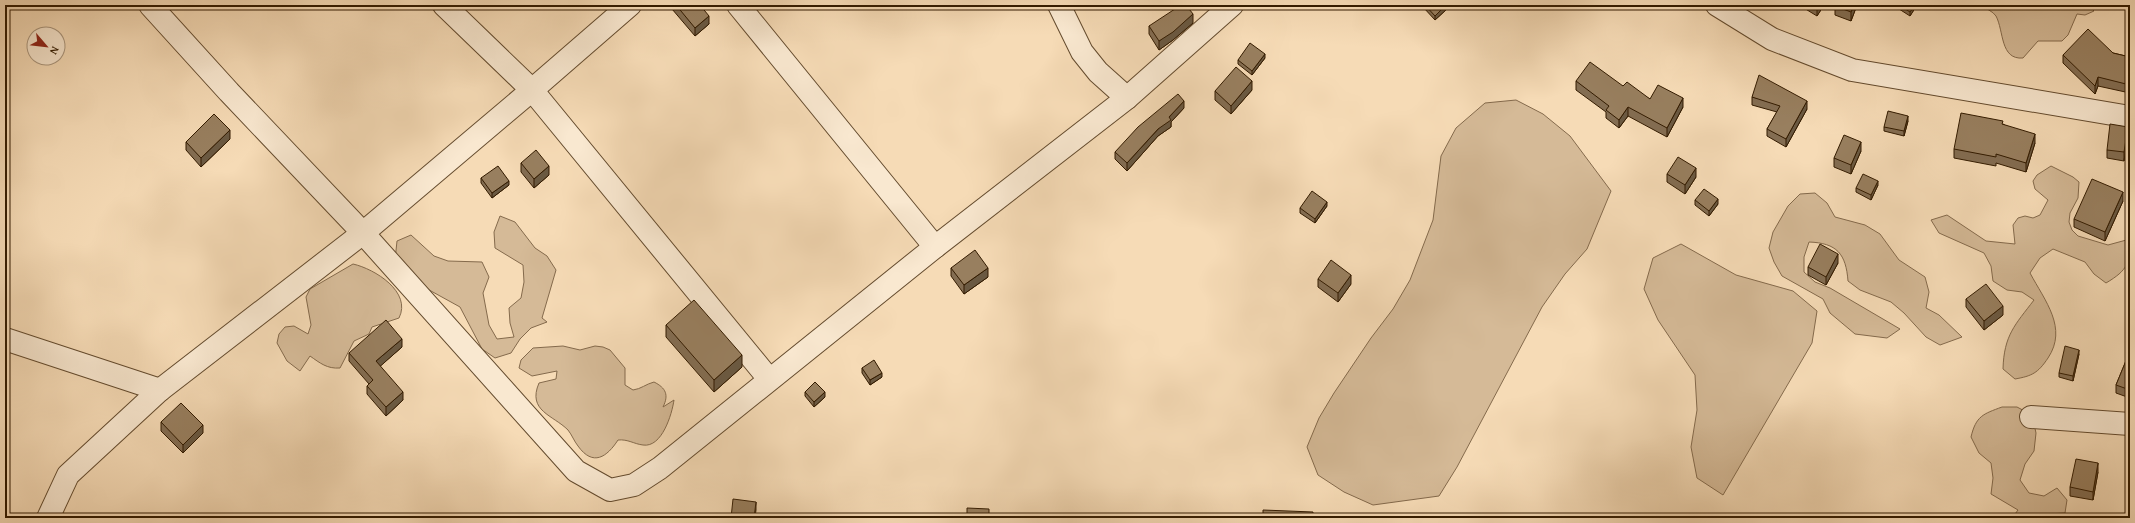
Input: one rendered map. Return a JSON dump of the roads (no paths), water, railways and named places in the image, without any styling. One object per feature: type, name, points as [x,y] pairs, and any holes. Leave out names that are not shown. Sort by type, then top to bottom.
[{"type":"street","points":[[150,5],[229,92],[363,233],[576,471],[610,490],[634,485],[660,468],[934,247],[1127,98],[1232,5]]},
{"type":"street","points":[[444,5],[532,90],[769,379]]},
{"type":"street","points":[[48,518],[68,475],[160,390],[363,233],[630,5]]},
{"type":"street","points":[[738,5],[934,247]]},
{"type":"street","points":[[1059,5],[1082,52],[1098,72],[1127,98]]},
{"type":"street","points":[[1717,5],[1772,39],[1852,70],[2130,117]]},
{"type":"street","points":[[5,339],[160,390]]},
{"type":"street","points":[[2031,417],[2130,424]]}]
